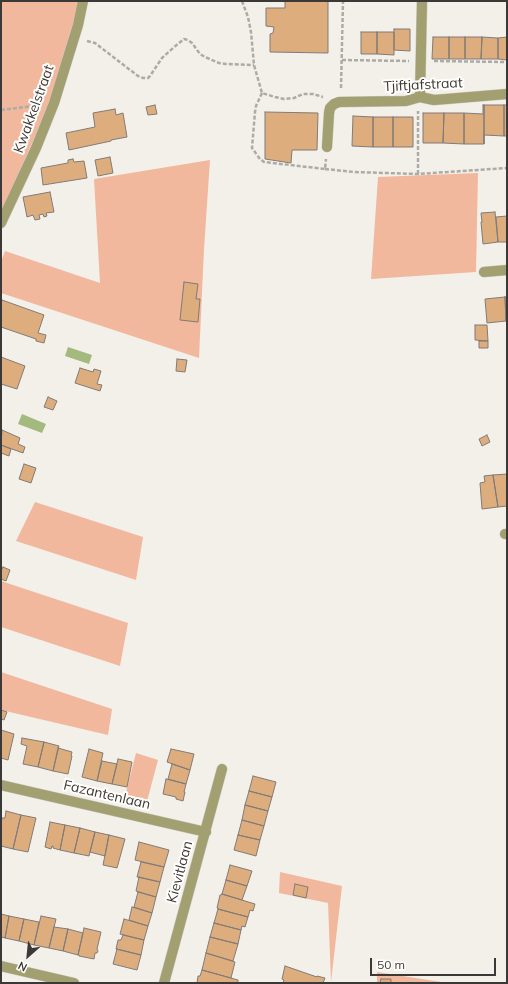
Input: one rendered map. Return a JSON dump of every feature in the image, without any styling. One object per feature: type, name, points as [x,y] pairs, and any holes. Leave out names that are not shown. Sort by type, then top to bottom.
[{"type":"street","name":"Kwakkelstraat","points":[[1,223],[36,148],[54,103],[84,1]]},
{"type":"street","points":[[420,97],[422,1]]},
{"type":"street","name":"Tjiftjafstraat","points":[[341,101],[406,102],[420,97],[434,100],[507,94]]},
{"type":"street","points":[[327,147],[330,108],[334,104],[341,101]]},
{"type":"street","points":[[484,272],[507,270]]},
{"type":"street","name":"Kievitlaan","points":[[164,983],[222,769]]},
{"type":"street","name":"Fazantenlaan","points":[[1,784],[206,832]]},
{"type":"street","points":[[1,966],[74,983]]},
{"type":"path","points":[[242,1],[248,17],[254,65],[262,93],[254,112],[252,148],[264,162],[354,172],[418,174],[507,168]]},
{"type":"path","points":[[262,93],[284,98],[294,98],[303,94],[313,94],[341,101],[343,1]]},
{"type":"path","points":[[73,39],[86,40],[95,43],[138,76],[143,78],[148,78],[162,58],[184,39],[192,43],[200,54],[214,61],[226,64],[254,65]]},
{"type":"path","points":[[418,174],[420,97]]},
{"type":"path","points":[[1,110],[54,103]]},
{"type":"path","points":[[325,169],[327,147]]},
{"type":"shaded area","points":[[1,1],[79,1],[69,40],[45,115],[1,212]]},
{"type":"shaded area","points":[[210,160],[199,358],[1,293],[1,262],[5,251],[100,283],[94,179]]},
{"type":"shaded area","points":[[478,173],[476,272],[371,279],[378,177]]},
{"type":"shaded area","points":[[68,347],[92,355],[89,364],[65,356]]},
{"type":"shaded area","points":[[22,414],[46,424],[42,433],[18,424]]},
{"type":"shaded area","points":[[35,502],[143,537],[136,580],[16,541]]},
{"type":"shaded area","points":[[1,581],[128,623],[120,666],[1,627]]},
{"type":"shaded area","points":[[1,672],[112,709],[108,735],[1,710]]},
{"type":"shaded area","points":[[136,753],[158,760],[146,805],[124,800]]},
{"type":"shaded area","points":[[280,872],[342,886],[331,982],[328,903],[279,893]]},
{"type":"shaded area","points":[[377,972],[448,983],[377,983]]},
{"type":"building","points":[[285,1],[328,1],[328,53],[270,52],[270,34],[273,33],[274,27],[266,26],[266,8],[285,8]]},
{"type":"building","points":[[394,29],[410,29],[410,51],[394,50]]},
{"type":"building","points":[[361,32],[377,32],[377,54],[361,54]]},
{"type":"building","points":[[377,32],[394,32],[394,55],[377,54]]},
{"type":"building","points":[[433,37],[449,37],[449,59],[432,59]]},
{"type":"building","points":[[449,37],[465,37],[465,59],[449,59]]},
{"type":"building","points":[[465,37],[482,37],[481,59],[465,59]]},
{"type":"building","points":[[482,37],[498,38],[498,59],[481,59]]},
{"type":"building","points":[[507,37],[507,60],[498,59],[498,38]]},
{"type":"building","points":[[155,105],[157,114],[148,115],[146,107]]},
{"type":"building","points":[[483,105],[484,144],[464,144],[464,113],[483,114]]},
{"type":"building","points":[[484,105],[504,105],[504,136],[484,135]]},
{"type":"building","points":[[504,105],[507,105],[507,136],[504,136]]},
{"type":"building","points":[[115,109],[116,115],[123,113],[127,137],[69,150],[66,133],[95,127],[93,113]]},
{"type":"building","points":[[265,112],[318,113],[317,150],[292,150],[291,163],[265,159]]},
{"type":"building","points":[[423,113],[444,113],[443,143],[423,143]]},
{"type":"building","points":[[444,113],[464,113],[464,144],[443,143]]},
{"type":"building","points":[[353,116],[373,117],[373,147],[352,146]]},
{"type":"building","points":[[373,117],[393,117],[393,147],[373,147]]},
{"type":"building","points":[[393,117],[413,117],[413,147],[393,147]]},
{"type":"building","points":[[110,157],[113,173],[98,176],[95,160]]},
{"type":"building","points":[[73,159],[74,162],[84,161],[87,178],[43,185],[41,168],[68,163],[68,160]]},
{"type":"building","points":[[50,192],[54,212],[46,213],[47,216],[44,217],[43,214],[39,215],[40,219],[35,220],[33,215],[27,217],[23,197]]},
{"type":"building","points":[[495,212],[498,242],[483,244],[481,213]]},
{"type":"building","points":[[507,216],[507,242],[498,242],[496,217]]},
{"type":"building","points":[[184,282],[198,284],[196,299],[200,299],[198,322],[180,320]]},
{"type":"building","points":[[505,297],[507,297],[507,323],[506,321]]},
{"type":"building","points":[[505,297],[506,321],[487,323],[485,299]]},
{"type":"building","points":[[2,300],[44,315],[38,333],[46,335],[44,343],[1,327]]},
{"type":"building","points":[[475,325],[487,325],[488,341],[475,340]]},
{"type":"building","points":[[479,341],[488,341],[488,348],[479,348]]},
{"type":"building","points":[[1,357],[25,366],[17,389],[1,384]]},
{"type":"building","points":[[177,359],[187,360],[185,372],[176,371]]},
{"type":"building","points":[[80,368],[93,372],[94,369],[101,371],[97,384],[102,385],[100,391],[75,383]]},
{"type":"building","points":[[48,397],[57,401],[53,410],[44,407]]},
{"type":"building","points":[[2,430],[20,438],[18,444],[25,447],[23,453],[1,445]]},
{"type":"building","points":[[487,435],[490,442],[482,446],[479,439]]},
{"type":"building","points":[[1,445],[11,449],[9,456],[1,453]]},
{"type":"building","points":[[24,464],[36,468],[31,483],[19,479]]},
{"type":"building","points":[[507,474],[507,506],[498,507],[493,475]]},
{"type":"building","points":[[493,475],[498,507],[482,509],[480,483],[485,482],[484,476]]},
{"type":"building","points":[[3,567],[10,570],[6,581],[1,579],[1,571]]},
{"type":"building","points":[[1,710],[7,712],[4,720],[1,719]]},
{"type":"building","points":[[1,730],[14,734],[8,760],[1,758]]},
{"type":"building","points":[[22,738],[44,742],[38,767],[23,764],[27,746],[21,744]]},
{"type":"building","points":[[44,742],[59,746],[53,771],[38,767]]},
{"type":"building","points":[[58,748],[72,752],[68,774],[53,771]]},
{"type":"building","points":[[89,749],[103,753],[97,781],[82,777]]},
{"type":"building","points":[[171,749],[194,754],[190,770],[167,762]]},
{"type":"building","points":[[118,759],[132,762],[127,787],[112,784]]},
{"type":"building","points":[[102,761],[117,764],[112,784],[97,781]]},
{"type":"building","points":[[172,764],[190,770],[186,784],[168,779]]},
{"type":"building","points":[[253,776],[276,782],[272,797],[249,791]]},
{"type":"building","points":[[166,779],[186,784],[183,801],[176,799],[176,797],[163,794]]},
{"type":"building","points":[[249,791],[272,797],[268,811],[245,805]]},
{"type":"building","points":[[245,805],[268,811],[264,826],[242,820]]},
{"type":"building","points":[[6,811],[21,815],[13,849],[1,846],[1,824],[2,818],[5,818]]},
{"type":"building","points":[[21,815],[36,818],[28,852],[13,849]]},
{"type":"building","points":[[242,820],[264,826],[260,840],[238,835]]},
{"type":"building","points":[[50,822],[65,825],[60,850],[53,848],[53,846],[51,849],[45,847]]},
{"type":"building","points":[[65,825],[80,828],[74,853],[60,850]]},
{"type":"building","points":[[80,828],[95,832],[89,856],[74,853]]},
{"type":"building","points":[[95,832],[109,835],[105,856],[90,852]]},
{"type":"building","points":[[109,835],[125,839],[117,868],[103,865]]},
{"type":"building","points":[[238,835],[260,840],[256,856],[234,850]]},
{"type":"building","points":[[139,842],[169,850],[164,867],[135,860]]},
{"type":"building","points":[[141,862],[164,867],[160,882],[137,877]]},
{"type":"building","points":[[230,865],[252,871],[247,886],[226,880]]},
{"type":"building","points":[[139,877],[160,882],[156,897],[136,891]]},
{"type":"building","points":[[226,880],[247,886],[242,900],[222,894]]},
{"type":"building","points":[[295,884],[308,887],[306,898],[293,895]]},
{"type":"building","points":[[138,892],[156,897],[152,913],[134,907]]},
{"type":"building","points":[[222,894],[255,904],[253,911],[250,910],[248,917],[218,909],[220,895]]},
{"type":"building","points":[[132,907],[152,913],[148,926],[129,920]]},
{"type":"building","points":[[218,909],[248,917],[245,927],[242,926],[241,930],[214,923]]},
{"type":"building","points":[[1,914],[9,916],[5,938],[1,937]]},
{"type":"building","points":[[9,916],[24,919],[19,941],[5,938]]},
{"type":"building","points":[[41,916],[56,919],[49,948],[34,945]]},
{"type":"building","points":[[24,919],[39,922],[34,945],[19,941]]},
{"type":"building","points":[[124,919],[148,926],[144,940],[120,934]]},
{"type":"building","points":[[214,923],[241,930],[238,944],[210,937]]},
{"type":"building","points":[[54,927],[68,929],[63,951],[49,948]]},
{"type":"building","points":[[84,928],[101,932],[97,949],[98,951],[95,953],[94,959],[78,955]]},
{"type":"building","points":[[68,929],[83,933],[78,955],[63,951]]},
{"type":"building","points":[[123,935],[144,940],[141,955],[116,949],[118,940],[121,940]]},
{"type":"building","points":[[210,937],[238,944],[233,961],[206,953]]},
{"type":"building","points":[[117,949],[141,955],[137,970],[113,964]]},
{"type":"building","points":[[206,953],[235,962],[231,978],[202,970]]},
{"type":"building","points":[[285,966],[317,977],[325,978],[323,983],[283,983],[284,980],[282,979]]},
{"type":"building","points":[[202,970],[238,980],[238,983],[197,983],[198,976],[200,976]]},
{"type":"building","points":[[381,979],[391,979],[391,983],[380,983]]}]
